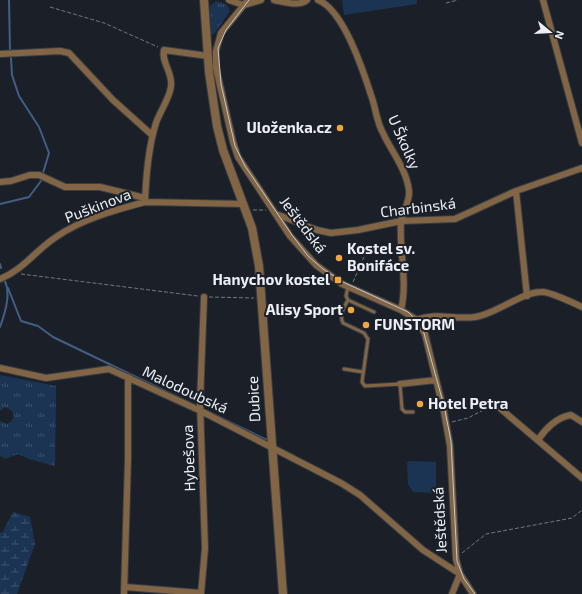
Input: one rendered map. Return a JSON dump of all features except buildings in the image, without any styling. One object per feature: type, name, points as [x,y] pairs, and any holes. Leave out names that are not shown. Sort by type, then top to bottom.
[{"type":"street","points":[[204,0],[208,56],[217,126],[223,150],[245,207]]},
{"type":"street","points":[[228,0],[243,5],[261,0]]},
{"type":"street","name":"Ještědská","points":[[248,0],[221,33],[216,52],[216,68],[232,142],[238,157],[290,236],[316,265],[349,288],[402,310],[417,320],[425,334],[450,446],[456,559],[460,574],[473,594]]},
{"type":"street","points":[[274,0],[293,4],[305,2],[307,0]]},
{"type":"street","name":"U Školky","points":[[318,0],[332,11],[342,24],[349,38],[372,98],[382,132],[406,180],[409,191],[408,202],[401,220],[405,290],[402,310]]},
{"type":"street","points":[[543,0],[582,143]]},
{"type":"street","points":[[0,182],[11,181],[30,175],[39,175],[65,187],[100,187],[145,200],[152,135],[160,110],[171,88],[172,79],[163,55],[164,50],[208,56]]},
{"type":"street","points":[[0,54],[60,51],[69,53],[113,100],[152,135]]},
{"type":"street","name":"Charbinská","points":[[276,214],[317,230],[331,233],[358,230],[401,220],[455,219],[516,191],[582,168]]},
{"type":"street","points":[[516,191],[527,296]]},
{"type":"street","name":"Puškinova","points":[[0,279],[14,273],[57,236],[94,218],[145,200],[245,207]]},
{"type":"street","name":"Dubice","points":[[245,207],[255,244],[261,298],[283,594]]},
{"type":"street","points":[[417,320],[425,316],[475,317],[492,312],[542,291],[582,307]]},
{"type":"street","name":"Hybešova","points":[[201,593],[205,548],[201,411],[204,297]]},
{"type":"street","name":"Malodoubská","points":[[0,368],[46,378],[109,369],[128,377],[201,411],[342,483],[360,495],[423,550],[460,574]]},
{"type":"street","points":[[124,594],[128,377]]},
{"type":"street","points":[[400,384],[436,380]]},
{"type":"street","points":[[495,404],[582,478]]},
{"type":"street","points":[[538,440],[546,428],[566,416],[570,415],[582,422]]},
{"type":"street","points":[[452,594],[460,574]]},
{"type":"street","points":[[125,586],[201,593]]},
{"type":"lane","points":[[349,288],[346,296],[348,300],[343,309],[342,321],[343,323],[364,333],[368,339],[362,382],[365,386],[400,384],[402,409],[405,412],[413,412]]},
{"type":"lane","points":[[348,300],[374,312]]},
{"type":"lane","points":[[344,369],[363,372]]},
{"type":"path","points":[[446,3],[458,0]]},
{"type":"path","points":[[50,7],[104,23],[164,50]]},
{"type":"path","points":[[245,207],[267,210],[272,208]]},
{"type":"path","points":[[349,288],[364,257]]},
{"type":"path","points":[[14,273],[204,297],[261,298]]},
{"type":"path","points":[[446,423],[468,418],[495,404]]},
{"type":"path","points":[[456,559],[486,534],[572,518],[582,510]]},
{"type":"green space","points":[[342,0],[417,0],[417,4],[344,15]]},
{"type":"green space","points":[[216,1],[227,5],[230,11],[214,34],[211,34],[210,6]]},
{"type":"green space","points":[[0,375],[56,386],[55,466],[29,459],[18,454],[5,459],[0,456],[0,421],[7,424],[13,419],[14,414],[11,410],[5,407],[0,411]]},
{"type":"green space","points":[[409,461],[436,462],[436,493],[413,492],[408,484],[407,463]]},
{"type":"green space","points":[[13,512],[30,517],[35,544],[17,594],[0,594],[0,532],[2,533]]},
{"type":"waterway","points":[[9,0],[10,51]]},
{"type":"waterway","points":[[11,58],[12,75],[19,96],[39,127],[49,153],[43,173]]},
{"type":"waterway","points":[[0,204],[29,197],[41,181]]},
{"type":"waterway","points":[[0,264],[1,268]]},
{"type":"waterway","points":[[0,327],[7,298],[7,286],[5,281]]},
{"type":"waterway","points":[[8,288],[21,321],[38,326],[53,337],[267,440]]},
{"type":"tram line","points":[[249,0],[226,30],[218,48],[221,84],[235,146],[245,166],[308,256],[323,269],[343,282],[408,312],[422,326],[444,406],[451,441],[457,561],[464,579],[475,594]]},
{"type":"place","name":"Uloženka.cz","points":[[340,128]]},
{"type":"place","name":"Kostel sv. Bonifáce","points":[[339,258]]},
{"type":"place","name":"Hanychov kostel","points":[[338,280]]},
{"type":"place","name":"Alisy Sport","points":[[351,310]]},
{"type":"place","name":"FUNSTORM","points":[[366,325]]},
{"type":"place","name":"Hotel Petra","points":[[420,404]]}]
